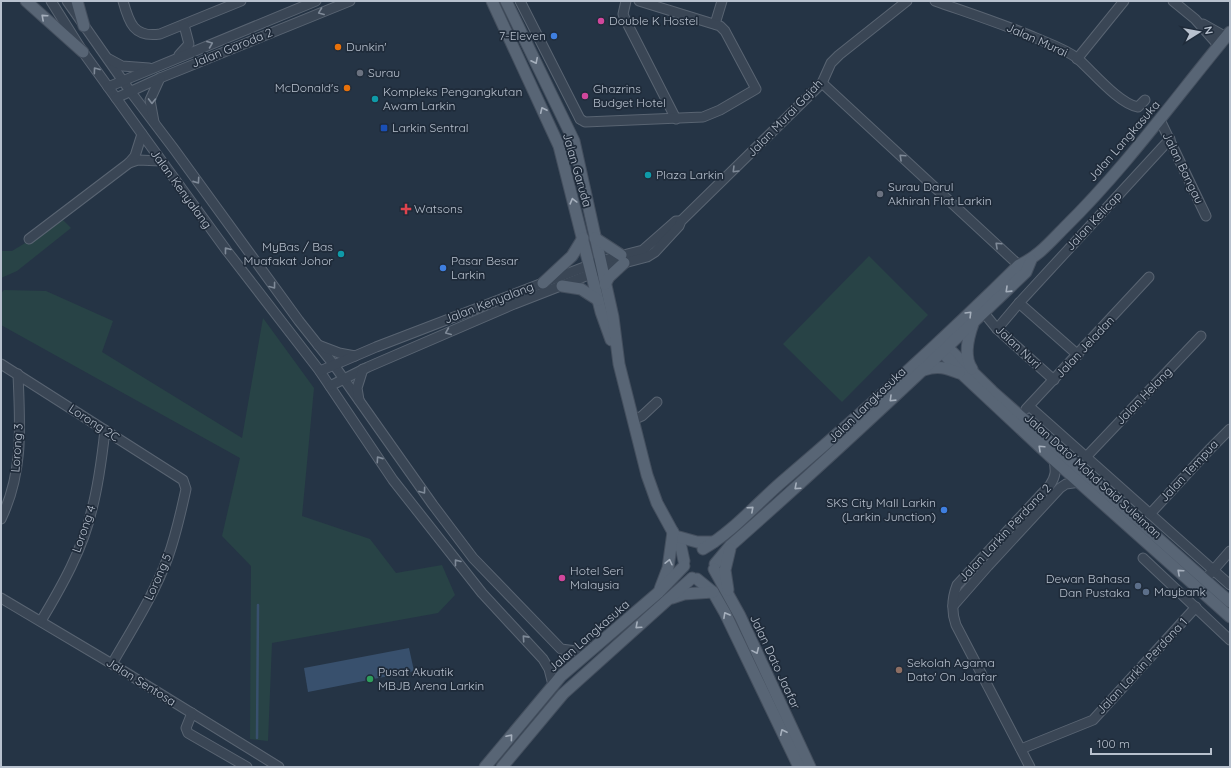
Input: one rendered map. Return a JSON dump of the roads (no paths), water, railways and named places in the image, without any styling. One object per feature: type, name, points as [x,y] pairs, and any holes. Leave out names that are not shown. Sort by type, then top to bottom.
[{"type":"main road","points":[[26,1],[83,52]]},
{"type":"main road","points":[[77,1],[84,26]]},
{"type":"main road","name":"Jalan Garuda","points":[[492,1],[559,146],[603,320],[617,353]]},
{"type":"main road","name":"Jalan Garuda","points":[[506,1],[574,141],[613,317],[617,353],[648,478],[657,504],[674,532],[684,563]]},
{"type":"main road","name":"Jalan Langkasuka","points":[[701,548],[714,542],[942,346],[1023,268],[1081,211],[1160,120],[1225,38]]},
{"type":"main road","points":[[543,282],[572,256],[583,238]]},
{"type":"main road","points":[[595,238],[623,259],[605,284]]},
{"type":"main road","name":"Jalan Langkasuka","points":[[714,567],[730,546],[842,447],[920,371],[942,346],[984,313],[1023,268]]},
{"type":"main road","points":[[562,286],[580,289],[598,300]]},
{"type":"main road","points":[[974,322],[969,337],[967,356],[969,366],[976,375]]},
{"type":"main road","name":"Jalan Dato' Mohd Said Suleiman","points":[[942,346],[962,374],[1054,460],[1140,529],[1206,579],[1230,602]]},
{"type":"main road","name":"Jalan Dato' Mohd Said Suleiman","points":[[942,346],[1019,415],[1140,529],[1230,617]]},
{"type":"main road","points":[[920,371],[933,366],[940,366],[962,374]]},
{"type":"main road","points":[[674,532],[697,542],[714,542]]},
{"type":"main road","points":[[502,767],[563,694],[663,596],[695,579],[707,577],[714,567],[712,554],[674,532]]},
{"type":"main road","points":[[663,596],[674,532]]},
{"type":"main road","points":[[730,546],[724,570],[730,596]]},
{"type":"main road","points":[[695,579],[688,575],[684,563],[689,552],[701,548]]},
{"type":"main road","name":"Jalan Langkasuka","points":[[485,767],[554,685],[574,665],[604,639],[663,596],[684,563]]},
{"type":"main road","name":"Jalan Dato Jaafar","points":[[714,567],[730,596],[810,767]]},
{"type":"main road","name":"Jalan Dato Jaafar","points":[[695,579],[713,592],[740,642],[800,767]]},
{"type":"main road","points":[[663,596],[713,592]]},
{"type":"street","name":"Jalan Kenyalang","points":[[51,1],[83,52],[161,161],[330,386],[363,369],[514,304],[562,286],[590,269]]},
{"type":"street","name":"Jalan Kenyalang","points":[[67,1],[155,126],[174,149],[262,272],[334,365],[343,379]]},
{"type":"street","points":[[123,1],[127,16],[136,31],[150,36],[184,25],[241,1]]},
{"type":"street","name":"Jalan Garoda 2","points":[[116,98],[160,78],[350,1]]},
{"type":"street","points":[[520,1],[580,119],[585,122],[676,119],[708,116],[756,90],[725,31],[714,24],[639,1]]},
{"type":"street","points":[[626,1],[623,14],[625,19],[676,119]]},
{"type":"street","points":[[714,24],[722,1]]},
{"type":"street","name":"Jalan Murai Gajah","points":[[601,265],[623,259],[642,250],[676,221],[681,221],[822,83],[831,63],[839,55],[907,1]]},
{"type":"street","name":"Jalan Murai","points":[[935,1],[1059,47],[1077,59],[1098,79],[1127,102],[1138,107],[1145,100]]},
{"type":"street","points":[[1077,59],[1124,1]]},
{"type":"street","points":[[1173,1],[1195,19],[1225,38]]},
{"type":"street","name":"Jalan Garoda 2","points":[[108,87],[310,2]]},
{"type":"street","points":[[175,58],[189,44],[184,25]]},
{"type":"street","points":[[106,57],[122,66],[150,69]]},
{"type":"street","points":[[155,126],[150,100],[160,78]]},
{"type":"street","points":[[822,83],[1023,268]]},
{"type":"street","points":[[565,124],[580,119]]},
{"type":"street","name":"Jalan Bangau","points":[[1160,120],[1206,216]]},
{"type":"street","points":[[30,239],[129,163],[135,156],[142,134]]},
{"type":"street","name":"Jalan Kelicap","points":[[997,329],[1019,302],[1170,139]]},
{"type":"street","points":[[129,163],[138,160],[161,161]]},
{"type":"street","name":"Jalan Kenyalang","points":[[320,371],[543,282],[601,265]]},
{"type":"street","points":[[251,280],[262,272]]},
{"type":"street","name":"Jalan Jeladan","points":[[1019,415],[1030,407],[1149,277]]},
{"type":"street","points":[[1019,302],[1078,355]]},
{"type":"street","name":"Jalan Nuri","points":[[984,313],[997,329],[1054,380]]},
{"type":"street","name":"Jalan Helang","points":[[1087,456],[1201,336]]},
{"type":"street","points":[[317,344],[339,353],[355,356]]},
{"type":"street","name":"Lorong 2C","points":[[1,364],[183,480],[185,484]]},
{"type":"street","points":[[359,402],[357,388],[363,369]]},
{"type":"street","name":"Lorong 3","points":[[1,519],[7,506],[16,476],[20,439],[18,374]]},
{"type":"street","points":[[343,379],[473,558],[555,645],[565,650],[583,652],[604,639]]},
{"type":"street","points":[[330,386],[393,480],[460,566],[544,659],[554,685]]},
{"type":"street","points":[[633,420],[642,416],[657,402]]},
{"type":"street","points":[[1030,407],[1087,456],[1230,585]]},
{"type":"street","name":"Jalan Tempua","points":[[1150,514],[1230,429]]},
{"type":"street","name":"Lorong 4","points":[[41,621],[65,580],[79,548],[92,511],[99,476],[105,430]]},
{"type":"street","name":"Jalan Larkin Perdana 2","points":[[1030,767],[956,624],[953,615],[953,606],[957,585],[1055,478],[1056,471],[1054,460]]},
{"type":"street","name":"Jalan Larkin Perdana 2","points":[[953,606],[1060,488],[1066,484],[1080,482]]},
{"type":"street","name":"Lorong 5","points":[[112,664],[151,595],[168,558],[179,520],[186,489],[185,484]]},
{"type":"street","points":[[1206,579],[1230,551]]},
{"type":"street","points":[[1143,558],[1230,640]]},
{"type":"street","name":"Jalan Sentosa","points":[[1,598],[112,664],[279,767]]},
{"type":"street","name":"Jalan Larkin Perdana 1","points":[[1021,749],[1092,720],[1196,608]]},
{"type":"street","points":[[192,713],[186,728],[188,733],[247,767]]},
{"type":"water","points":[[409,648],[414,671],[308,692],[304,668]]},
{"type":"waterway","points":[[257,738],[258,605]]},
{"type":"place","name":"Double K Hostel","points":[[601,21]]},
{"type":"place","name":"7-Eleven","points":[[554,36]]},
{"type":"place","name":"Dunkin'","points":[[338,47]]},
{"type":"place","name":"Surau","points":[[360,73]]},
{"type":"place","name":"McDonald's","points":[[347,88]]},
{"type":"place","name":"Ghazrins Budget Hotel","points":[[585,96]]},
{"type":"place","name":"Kompleks Pengangkutan Awam Larkin","points":[[375,99]]},
{"type":"place","name":"Larkin Sentral","points":[[384,128]]},
{"type":"place","name":"Plaza Larkin","points":[[648,175]]},
{"type":"place","name":"Surau Darul Akhirah Flat Larkin","points":[[880,194]]},
{"type":"place","name":"Watsons","points":[[406,209]]},
{"type":"place","name":"MyBas / Bas Muafakat Johor","points":[[341,254]]},
{"type":"place","name":"Pasar Besar Larkin","points":[[443,268]]},
{"type":"place","name":"SKS City Mall Larkin (Larkin Junction)","points":[[944,510]]},
{"type":"place","name":"Hotel Seri Malaysia","points":[[562,578]]},
{"type":"place","name":"Dewan Bahasa Dan Pustaka","points":[[1138,586]]},
{"type":"place","name":"Maybank","points":[[1146,592]]},
{"type":"place","name":"Sekolah Agama Dato' On Jaafar","points":[[899,670]]},
{"type":"place","name":"Pusat Akuatik MBJB Arena Larkin","points":[[370,679]]}]
